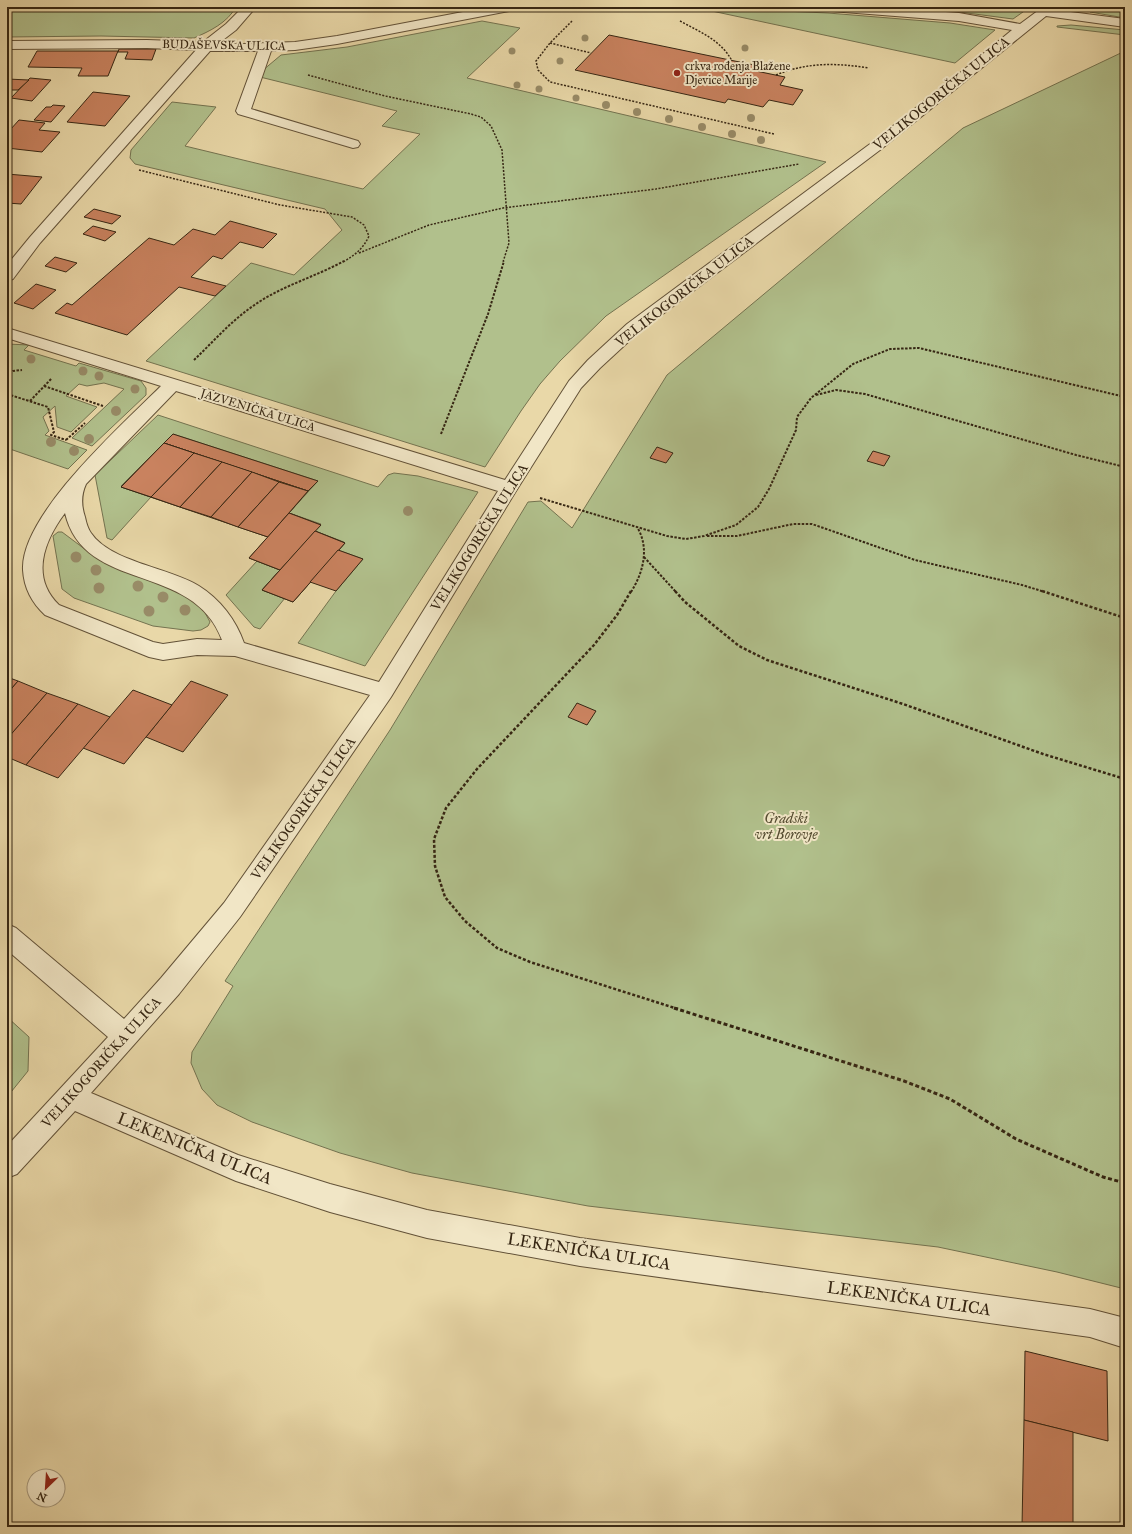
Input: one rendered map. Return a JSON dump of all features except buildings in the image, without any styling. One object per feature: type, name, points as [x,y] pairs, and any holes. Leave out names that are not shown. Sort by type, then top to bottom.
[{"type":"street","points":[[7,276],[35,240],[106,162],[207,46],[231,28],[250,7]]},
{"type":"street","name":"BUDAŠEVSKA ULICA","points":[[7,46],[147,44],[207,46],[264,53],[509,7]]},
{"type":"street","points":[[831,7],[959,17],[1022,28]]},
{"type":"street","points":[[1047,10],[1125,23]]},
{"type":"street","name":"VELIKOGORIČKA ULICA","points":[[7,1165],[71,1097],[170,986],[232,910],[384,691],[509,488],[575,386],[594,364],[629,332],[670,299],[881,142],[960,80],[1022,28],[1047,10]]},
{"type":"street","points":[[264,53],[243,111],[353,144]]},
{"type":"street","name":"JAZVENIČKA ULICA","points":[[7,333],[509,488]]},
{"type":"street","points":[[173,384],[80,479],[48,522],[39,539],[34,555],[33,571],[35,584],[42,599],[52,610],[149,649],[163,652],[197,647],[234,648],[384,691]]},
{"type":"street","points":[[74,487],[71,496],[73,509],[86,541],[98,551],[111,558],[184,586],[204,599],[215,610],[224,623],[233,640],[234,648]]},
{"type":"street","points":[[7,935],[125,1036]]},
{"type":"street","name":"LEKENIČKA ULICA","points":[[71,1097],[236,1168],[330,1198],[427,1224],[580,1252],[1090,1323],[1125,1333]]},
{"type":"path","points":[[572,21],[550,43],[536,61],[538,70],[550,82],[774,134]]},
{"type":"path","points":[[680,21],[717,42],[726,50],[732,61]]},
{"type":"path","points":[[550,43],[591,53]]},
{"type":"path","points":[[264,53],[282,67],[335,83],[385,96],[481,117],[491,126],[502,150],[509,243],[488,314],[463,382],[429,463]]},
{"type":"path","points":[[776,76],[794,68],[820,64],[869,68]]},
{"type":"path","points":[[106,162],[280,205],[352,217],[364,225],[369,236],[365,245],[356,254]]},
{"type":"path","points":[[173,384],[197,356],[253,306],[277,292],[343,262],[356,254],[429,225],[506,207],[656,189],[800,164]]},
{"type":"path","points":[[704,536],[736,524],[758,507],[769,489],[796,430],[798,417],[811,398],[853,364],[890,349],[920,348],[1125,397]]},
{"type":"path","points":[[44,386],[104,406],[98,411]]},
{"type":"path","points":[[811,398],[824,392],[841,390],[869,394],[1010,434],[1080,457],[1125,467]]},
{"type":"path","points":[[7,394],[48,407],[54,432],[52,435],[105,454]]},
{"type":"path","points":[[66,440],[88,421]]},
{"type":"path","points":[[509,488],[667,536],[686,539],[704,536],[737,536],[793,524],[812,524],[915,560],[1022,585],[1125,618]]},
{"type":"path","points":[[637,527],[643,537],[644,556],[638,579],[617,615],[594,645],[477,769],[446,808],[434,839],[434,866],[445,897],[464,921],[497,948],[503,951],[530,962],[896,1079],[944,1096],[1016,1140],[1103,1177],[1125,1183]]},
{"type":"path","points":[[644,556],[685,602],[739,646],[767,660],[903,704],[1043,754],[1125,779]]},
{"type":"green space","points":[[7,7],[236,7],[223,22],[194,38],[101,36],[7,37]]},
{"type":"green space","points":[[693,7],[828,13],[950,23],[995,30],[955,63]]},
{"type":"green space","points":[[921,7],[1030,7],[1013,19]]},
{"type":"green space","points":[[1096,7],[1125,7],[1125,18],[1090,12]]},
{"type":"green space","points":[[482,21],[520,28],[467,78],[826,162],[606,316],[560,361],[540,384],[485,467],[146,361],[251,263],[294,275],[342,230],[325,209],[135,164],[130,158],[131,150],[172,102],[216,107],[185,146],[363,189],[420,134],[382,126],[397,111],[256,76],[281,55],[347,47]]},
{"type":"green space","points":[[1071,25],[1125,30],[1125,35],[1057,27]]},
{"type":"green space","name":"Gradski vrt Borovje","points":[[1125,51],[1125,1289],[1057,1272],[938,1247],[588,1206],[412,1173],[340,1153],[252,1122],[217,1105],[202,1089],[191,1063],[192,1052],[233,986],[225,981],[390,730],[528,502],[541,501],[572,528],[667,375],[963,128]]},
{"type":"green space","points":[[7,344],[29,345],[24,350],[76,366],[79,363],[141,381],[146,388],[146,395],[92,446],[72,438],[124,389],[104,383],[87,386],[79,384],[66,396],[97,407],[71,432],[57,427],[55,406],[43,417],[49,431],[45,435],[87,450],[68,469],[7,448]]},
{"type":"green space","points":[[158,415],[378,487],[388,475],[394,473],[418,476],[478,492],[365,666],[298,643],[336,591],[363,559],[338,550],[344,542],[315,531],[321,524],[289,513],[318,481],[173,434],[121,486],[151,497],[112,540],[107,538],[95,475]]},
{"type":"green space","points":[[58,532],[62,532],[86,550],[110,562],[187,593],[203,609],[210,622],[208,626],[201,630],[193,631],[153,626],[74,598],[62,589],[53,536]]},
{"type":"green space","points":[[257,561],[280,570],[262,590],[285,598],[260,629],[254,627],[226,595]]},
{"type":"green space","points":[[7,1017],[29,1037],[28,1071],[7,1097]]},
{"type":"place","name":"crkva rođenja Blažene Djevice Marije","points":[[677,73]]}]
